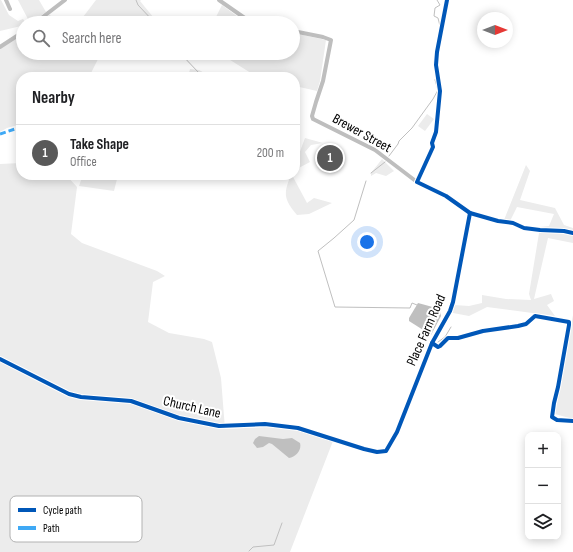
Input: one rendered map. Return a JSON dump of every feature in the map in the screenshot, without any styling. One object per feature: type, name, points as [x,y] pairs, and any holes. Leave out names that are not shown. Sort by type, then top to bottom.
[{"type":"street","points":[[6,0],[10,8]]},
{"type":"street","points":[[44,16],[65,0]]},
{"type":"street","points":[[220,0],[243,16]]},
{"type":"street","name":"Brewer Street","points":[[300,32],[328,38],[331,41],[324,81],[316,102],[312,116],[313,119],[375,150],[417,182],[446,196],[470,213]]},
{"type":"street","points":[[0,47],[16,37]]},
{"type":"street","points":[[470,213],[498,221],[512,223],[524,228],[573,233]]},
{"type":"street","name":"Place Farm Road","points":[[386,451],[397,432],[432,343],[450,311],[470,213]]},
{"type":"street","name":"Church Lane","points":[[0,359],[69,394],[131,401],[179,418],[219,426],[265,424],[298,428],[364,449],[377,452],[386,451]]},
{"type":"shaded area","points":[[1,0],[9,15],[16,20],[16,27],[0,31]]},
{"type":"shaded area","points":[[18,0],[39,0],[46,12],[40,16],[26,16]]},
{"type":"shaded area","points":[[96,0],[141,0],[140,1],[152,16],[84,16]]},
{"type":"shaded area","points":[[222,5],[237,16],[216,16]]},
{"type":"shaded area","points":[[300,34],[326,40],[320,81],[317,91],[300,87],[300,72],[249,72],[230,60],[300,60]]},
{"type":"shaded area","points":[[16,38],[16,60],[98,60],[92,72],[16,72],[16,125],[0,132],[0,49]]},
{"type":"shaded area","points":[[190,69],[203,72],[189,72]]},
{"type":"shaded area","points":[[427,114],[434,119],[425,131],[418,126]]},
{"type":"shaded area","points":[[305,138],[323,143],[311,145],[305,152],[310,162],[300,167],[300,152]]},
{"type":"shaded area","points":[[382,159],[394,171],[386,176],[376,173],[371,176],[371,173]]},
{"type":"shaded area","points":[[16,163],[16,180],[71,180],[77,187],[71,234],[82,243],[157,271],[165,276],[153,282],[148,322],[169,333],[204,339],[212,342],[221,378],[225,429],[266,427],[288,428],[333,441],[290,552],[0,552],[0,164]]},
{"type":"shaded area","points":[[526,165],[530,171],[520,200],[555,208],[564,225],[573,228],[573,243],[548,238],[534,299],[551,294],[554,301],[547,305],[555,316],[487,307],[469,316],[453,313],[454,305],[469,306],[482,303],[482,295],[506,299],[531,300],[529,294],[540,227],[549,226],[554,214],[517,207],[510,221],[504,220]]},
{"type":"shaded area","points":[[81,180],[117,180],[114,191],[79,186]]},
{"type":"shaded area","points":[[289,180],[295,180],[307,203],[314,198],[332,203],[309,214],[297,215],[287,200],[287,187]]},
{"type":"shaded area","points":[[418,303],[440,309],[441,316],[431,335],[409,321],[409,318]]},
{"type":"shaded area","points":[[573,315],[573,419],[555,414]]},
{"type":"shaded area","points":[[259,436],[283,439],[292,438],[300,443],[299,451],[296,455],[289,458],[269,443],[263,447],[257,448],[253,443]]},
{"type":"waterway","points":[[136,0],[138,5],[148,16]]},
{"type":"waterway","points":[[389,156],[399,141],[412,128],[438,90],[435,80],[434,63],[440,26],[438,18],[434,16],[435,8],[440,5],[437,0]]},
{"type":"waterway","points":[[187,60],[198,72]]},
{"type":"waterway","points":[[371,173],[385,162]]},
{"type":"waterway","points":[[366,181],[354,220],[318,251],[335,307],[410,308],[412,303],[417,305]]},
{"type":"waterway","points":[[438,342],[445,337],[451,327]]},
{"type":"waterway","points":[[249,551],[253,547],[274,545],[282,523]]},
{"type":"marked path","points":[[0,134],[16,129]]},
{"type":"cycle path","points":[[447,0],[437,52],[436,65],[440,91],[436,132],[432,143],[433,147],[417,182],[446,196],[470,213],[498,221],[513,223],[524,228],[573,233]]},
{"type":"cycle path","points":[[0,359],[69,394],[81,397],[131,401],[179,418],[219,426],[265,424],[298,428],[364,449],[377,452],[386,451],[397,432],[432,343],[450,311],[470,213]]},
{"type":"cycle path","points":[[432,343],[438,347],[448,338],[458,338],[483,331],[526,324],[535,316],[569,322],[552,417],[557,420],[573,421]]},
{"type":"place","name":"Take Shape","points":[[330,158]]}]
